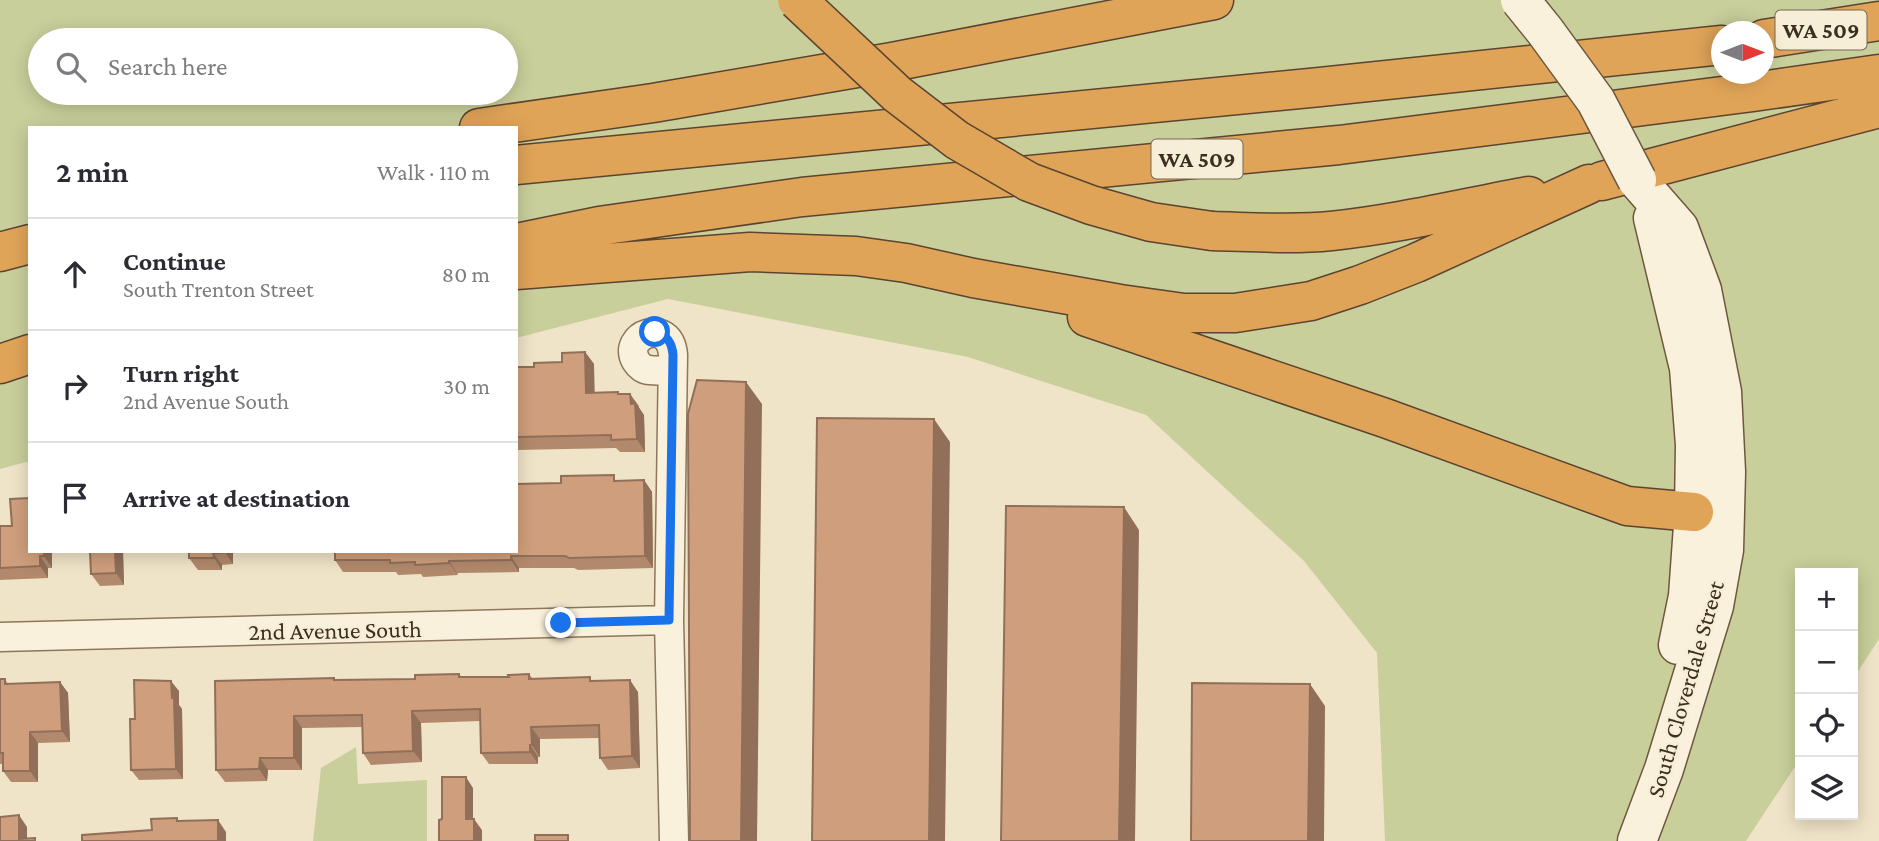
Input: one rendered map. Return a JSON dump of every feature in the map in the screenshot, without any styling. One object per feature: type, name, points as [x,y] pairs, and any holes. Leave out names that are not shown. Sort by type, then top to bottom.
[{"type":"highway","points":[[797,0],[897,94],[957,140],[1029,182],[1091,205],[1151,222],[1212,231],[1286,233],[1390,222],[1589,184],[1879,108]]},
{"type":"highway","points":[[493,126],[653,103],[879,65],[1214,0]]},
{"type":"highway","name":"WA 509","points":[[1774,37],[1879,21]]},
{"type":"highway","name":"WA 509","points":[[518,165],[1320,88],[1711,46]]},
{"type":"highway","name":"WA 509","points":[[518,243],[599,226],[802,197],[1339,145],[1879,74]]},
{"type":"highway","points":[[518,270],[750,252],[856,256],[906,262],[973,278],[1120,304],[1184,313],[1236,313],[1311,301],[1371,281],[1589,184]]},
{"type":"highway","points":[[0,251],[28,244]]},
{"type":"highway","points":[[973,278],[1385,418],[1627,506],[1694,512]]},
{"type":"highway","points":[[0,363],[28,355]]},
{"type":"main road","name":"South Cloverdale Street","points":[[1520,0],[1597,101],[1637,180],[1655,222],[1689,368],[1695,444],[1694,512],[1688,596],[1675,657],[1647,755],[1617,841]]},
{"type":"main road","name":"South Cloverdale Street","points":[[1637,180],[1679,228],[1702,290],[1722,392],[1726,472],[1724,550],[1714,606],[1664,769],[1637,841]]},
{"type":"street","points":[[672,370],[669,620],[674,841]]},
{"type":"street","name":"2nd Avenue South","points":[[0,637],[669,620]]},
{"type":"green space","points":[[0,0],[1879,0],[1879,639],[1858,671],[1858,568],[1795,568],[1795,767],[1746,841],[1385,841],[1377,653],[1304,561],[1146,415],[968,357],[668,299],[518,337],[518,126],[28,126],[28,462],[0,469]]},
{"type":"green space","points":[[356,747],[358,784],[427,780],[427,841],[313,841],[321,768]]},
{"type":"building","points":[[585,352],[586,393],[630,394],[631,404],[635,403],[637,439],[611,440],[611,435],[518,437],[518,367],[534,367],[534,363],[562,362],[562,353]]},
{"type":"building","points":[[697,380],[746,382],[741,841],[690,841],[688,414]]},
{"type":"building","points":[[817,418],[934,419],[929,841],[812,841]]},
{"type":"building","points":[[614,475],[614,481],[644,480],[645,556],[511,556],[511,560],[449,561],[415,565],[415,562],[390,563],[390,560],[335,560],[335,553],[518,553],[518,484],[561,483],[561,476]]},
{"type":"building","points":[[28,498],[28,553],[44,553],[44,556],[40,556],[40,566],[0,568],[0,526],[12,526],[10,499]]},
{"type":"building","points":[[1006,506],[1124,507],[1119,841],[1001,841]]},
{"type":"building","points":[[90,553],[115,553],[116,573],[91,574]]},
{"type":"building","points":[[189,553],[213,553],[214,558],[189,558]]},
{"type":"building","points":[[459,674],[459,677],[509,677],[508,675],[529,674],[529,679],[590,677],[590,681],[630,680],[632,756],[600,758],[599,725],[531,727],[530,752],[481,753],[480,709],[412,711],[413,751],[363,753],[362,715],[294,716],[294,758],[260,758],[259,769],[216,770],[215,681],[415,679],[415,675]]},
{"type":"building","points":[[0,679],[5,679],[5,684],[60,682],[62,731],[30,732],[30,771],[3,771],[3,753],[0,753]]},
{"type":"building","points":[[134,680],[171,681],[176,769],[131,770],[130,719],[135,719]]},
{"type":"building","points":[[1192,683],[1310,684],[1308,841],[1191,841]]},
{"type":"building","points":[[442,777],[466,777],[466,819],[474,819],[474,841],[439,841]]},
{"type":"building","points":[[19,815],[19,839],[35,838],[35,841],[0,841],[0,817]]},
{"type":"building","points":[[177,818],[177,821],[218,820],[218,841],[82,841],[82,835],[152,830],[151,819]]},
{"type":"building","points":[[535,835],[568,835],[568,841],[535,841]]},
{"type":"route","points":[[561,623],[669,620],[673,355],[670,342],[655,332]]}]
